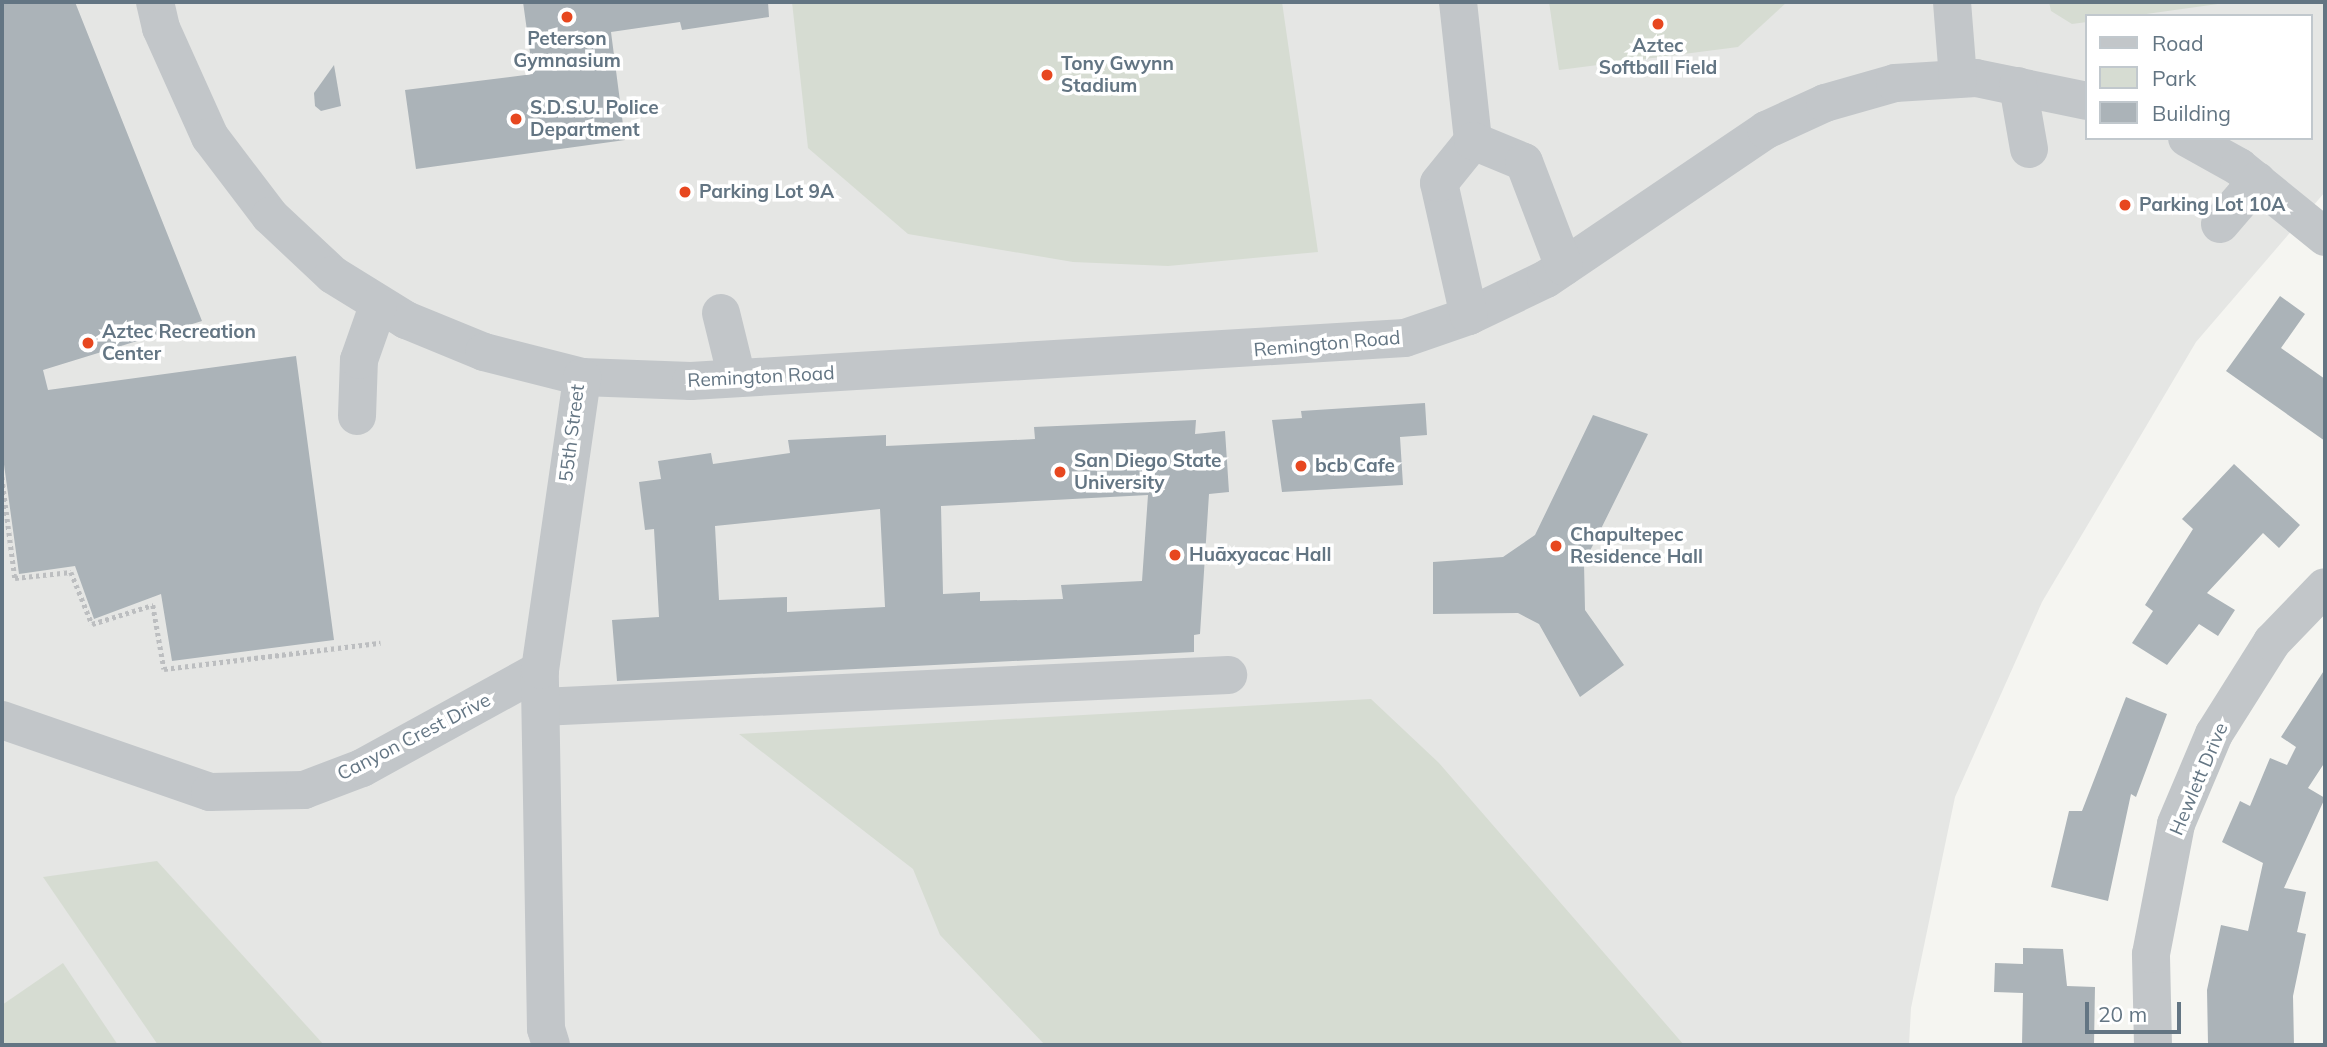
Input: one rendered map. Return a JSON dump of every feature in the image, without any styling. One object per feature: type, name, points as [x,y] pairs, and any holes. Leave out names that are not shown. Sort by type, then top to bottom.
[{"type":"street","name":"55th Street","points":[[155,2],[169,50],[210,137],[270,216],[333,275],[378,306],[484,352],[582,377],[540,689],[546,1028],[551,1045]]},
{"type":"street","points":[[1458,2],[1473,141],[1438,183],[1469,316]]},
{"type":"street","points":[[1952,2],[1958,79]]},
{"type":"street","name":"Remington Road","points":[[582,377],[737,378],[1350,345],[1405,338],[1469,316],[1564,267],[1778,125],[1825,103],[1895,83],[1958,79],[2018,86],[2086,101]]},
{"type":"street","points":[[2018,86],[2029,149]]},
{"type":"street","points":[[2190,140],[2257,181],[2325,237]]},
{"type":"street","points":[[1473,141],[1524,162],[1564,267]]},
{"type":"street","points":[[2221,224],[2257,181]]},
{"type":"street","points":[[356,416],[359,360],[378,306]]},
{"type":"street","points":[[720,313],[737,378]]},
{"type":"street","name":"Hewlett Drive","points":[[2152,1045],[2151,954],[2176,824],[2214,734],[2273,642],[2325,587]]},
{"type":"street","points":[[540,689],[1228,675]]},
{"type":"street","name":"Canyon Crest Drive","points":[[2,720],[210,792],[304,790],[362,768],[540,689]]},
{"type":"path","points":[[2,477],[15,578],[71,572],[92,624],[153,605],[164,668],[380,643]]},
{"type":"shaded area","name":"San Diego State University","points":[[2,2],[2325,2],[2325,192],[2196,342],[2042,602],[1955,797],[1911,1008],[1909,1045],[2,1045]]},
{"type":"green space","name":"Tony Gwynn Stadium","points":[[792,2],[1282,2],[1318,252],[1168,266],[1073,262],[908,234],[808,148]]},
{"type":"green space","name":"Aztec Softball Field","points":[[1549,2],[1787,2],[1738,47],[1559,70]]},
{"type":"green space","points":[[2049,2],[2232,2],[2146,14],[2086,14],[2086,22],[2072,24],[2051,11]]},
{"type":"green space","points":[[1371,699],[1439,763],[1684,1045],[1045,1045],[940,935],[913,869],[739,734]]},
{"type":"green space","points":[[157,861],[324,1045],[158,1045],[43,877]]},
{"type":"green space","points":[[63,963],[118,1045],[2,1045],[2,1005]]},
{"type":"building","name":"Aztec Recreation Center","points":[[2,2],[75,2],[202,321],[43,370],[48,390],[296,356],[334,640],[172,661],[161,594],[94,619],[75,566],[19,574],[2,450]]},
{"type":"building","name":"S.D.S.U. Police Department","points":[[523,2],[768,2],[769,17],[682,30],[680,22],[611,32],[625,140],[416,169],[405,90],[533,74]]},
{"type":"building","points":[[334,65],[341,106],[321,111],[315,106],[314,93]]},
{"type":"building","points":[[2280,296],[2305,314],[2281,348],[2325,379],[2325,441],[2226,371]]},
{"type":"building","points":[[1425,403],[1427,435],[1400,437],[1403,485],[1282,492],[1272,420],[1302,418],[1301,411]]},
{"type":"building","name":"Chapultepec Residence Hall","points":[[1593,415],[1648,434],[1584,563],[1585,610],[1624,665],[1580,697],[1539,624],[1518,613],[1433,614],[1433,562],[1503,557],[1535,535]]},
{"type":"building","name":"Huāxyacac Hall","points":[[1196,420],[1195,434],[1225,431],[1229,492],[1209,494],[1200,634],[1194,635],[1194,652],[617,681],[612,620],[659,617],[654,529],[645,530],[639,482],[661,479],[658,461],[711,453],[713,464],[790,453],[788,440],[886,435],[886,446],[1035,439],[1034,427]],"holes":[[[1148,495],[1142,581],[1061,585],[1063,599],[980,601],[980,592],[943,594],[941,506]],[[880,509],[885,607],[787,612],[787,597],[719,600],[715,526]]]},
{"type":"building","points":[[2234,464],[2300,525],[2279,548],[2263,533],[2207,593],[2235,610],[2218,636],[2199,624],[2167,665],[2132,643],[2153,611],[2145,605],[2193,529],[2182,519]]},
{"type":"building","points":[[2325,669],[2325,762],[2308,788],[2325,798],[2284,888],[2306,892],[2297,932],[2306,934],[2293,996],[2294,1045],[2208,1044],[2207,990],[2221,925],[2248,931],[2263,863],[2222,842],[2240,801],[2250,806],[2270,758],[2287,765],[2296,747],[2281,737]]},
{"type":"building","points":[[2126,697],[2167,714],[2136,797],[2131,794],[2108,901],[2051,887],[2069,811],[2082,811]]},
{"type":"building","points":[[2023,948],[2063,949],[2067,986],[2095,987],[2094,1045],[2022,1045],[2023,993],[1994,992],[1995,963],[2023,964]]},
{"type":"place","name":"Peterson Gymnasium","points":[[567,17]]},
{"type":"place","name":"Aztec Softball Field","points":[[1658,24]]},
{"type":"place","name":"Tony Gwynn Stadium","points":[[1047,75]]},
{"type":"place","name":"S.D.S.U. Police Department","points":[[516,119]]},
{"type":"place","name":"Parking Lot 9A","points":[[685,192]]},
{"type":"place","name":"Parking Lot 10A","points":[[2125,205]]},
{"type":"place","name":"Aztec Recreation Center","points":[[88,343]]},
{"type":"place","name":"bcb Cafe","points":[[1301,466]]},
{"type":"place","name":"San Diego State University","points":[[1060,472]]},
{"type":"place","name":"Chapultepec Residence Hall","points":[[1556,546]]},
{"type":"place","name":"Huāxyacac Hall","points":[[1175,555]]}]
